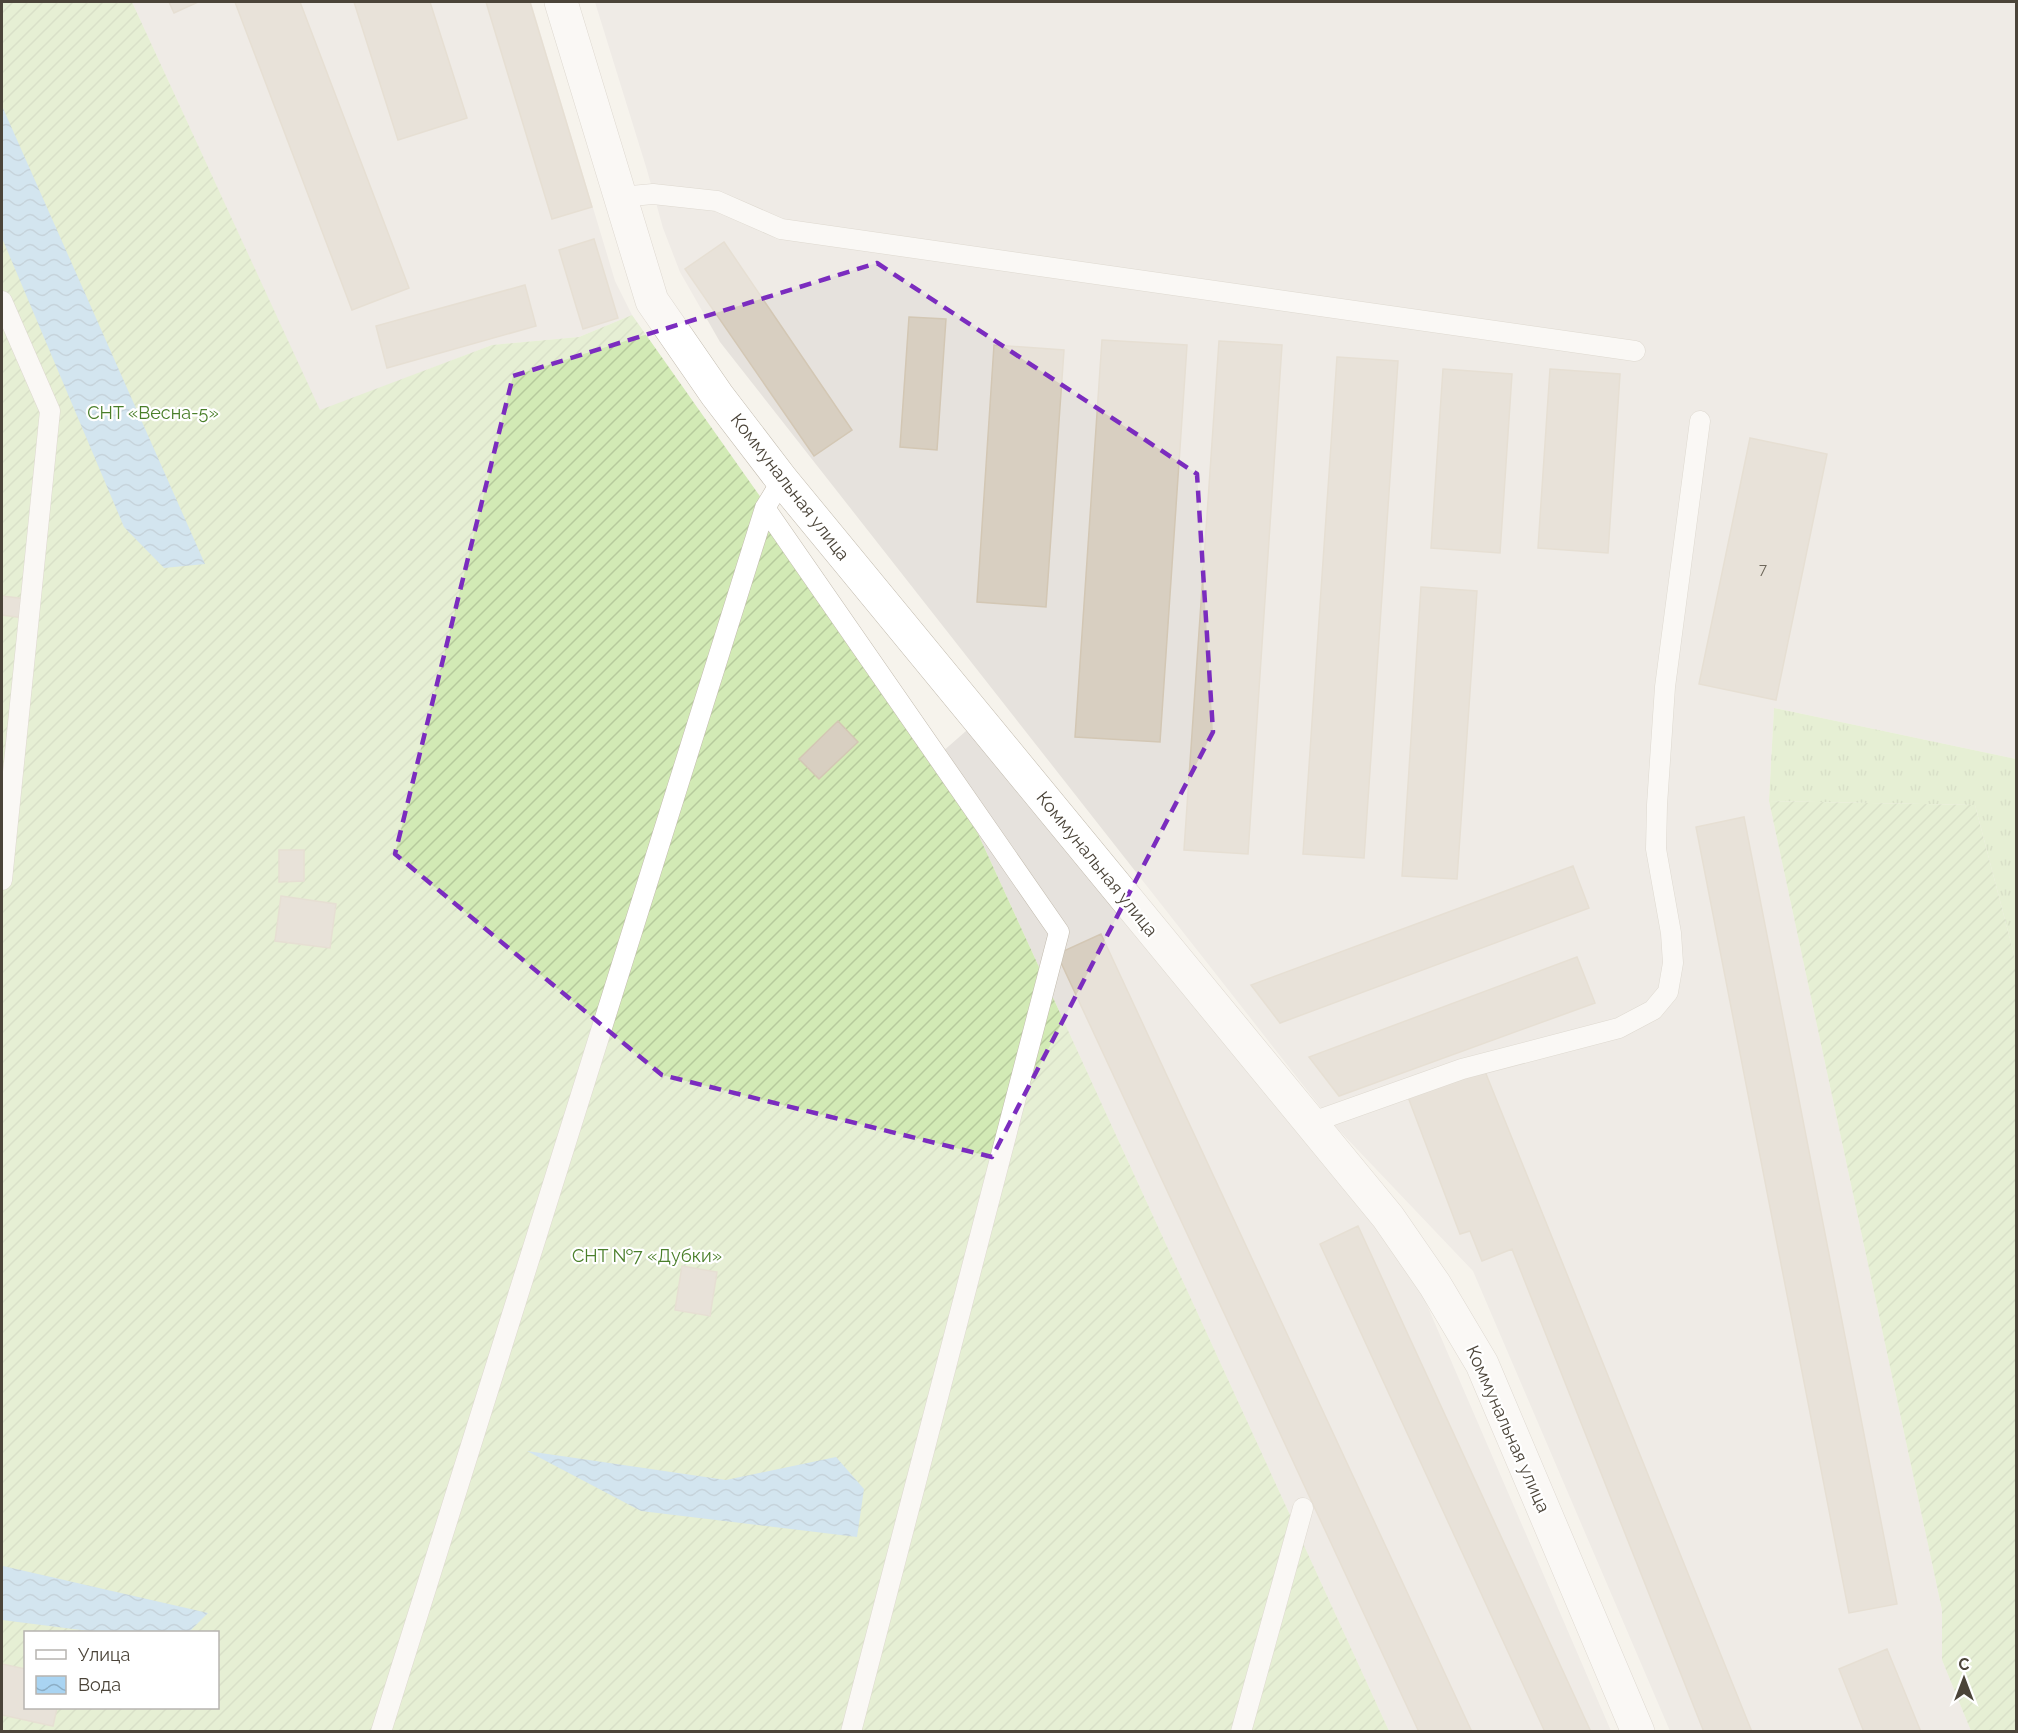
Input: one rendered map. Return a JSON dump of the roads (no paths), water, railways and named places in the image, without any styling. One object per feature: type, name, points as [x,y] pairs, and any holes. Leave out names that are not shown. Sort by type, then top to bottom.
[{"type":"street","name":"Коммунальная улица","points":[[561,2],[652,301],[717,395],[782,480],[1388,1217],[1435,1285],[1482,1364],[1638,1731]]},
{"type":"lane","points":[[620,196],[653,194],[717,201],[781,229],[1635,351]]},
{"type":"lane","points":[[2,301],[50,411],[2,880]]},
{"type":"lane","points":[[1311,1123],[1462,1069],[1619,1028],[1653,1010],[1668,992],[1673,963],[1671,933],[1656,849],[1657,805],[1665,687],[1700,421]]},
{"type":"lane","points":[[381,1731],[765,508],[782,480]]},
{"type":"lane","points":[[765,508],[1059,932],[851,1731]]},
{"type":"lane","points":[[1241,1731],[1303,1508]]},
{"type":"water","points":[[2,106],[205,564],[164,568],[124,527],[2,238]]},
{"type":"water","points":[[527,1451],[726,1480],[836,1457],[864,1489],[857,1537],[641,1511]]},
{"type":"water","points":[[2,1566],[208,1613],[190,1631],[89,1631],[2,1620]]},
{"type":"park label","name":"СНТ «Весна-5»","points":[[153,413]]},
{"type":"park label","name":"СНТ №7 «Дубки»","points":[[647,1256]]}]
